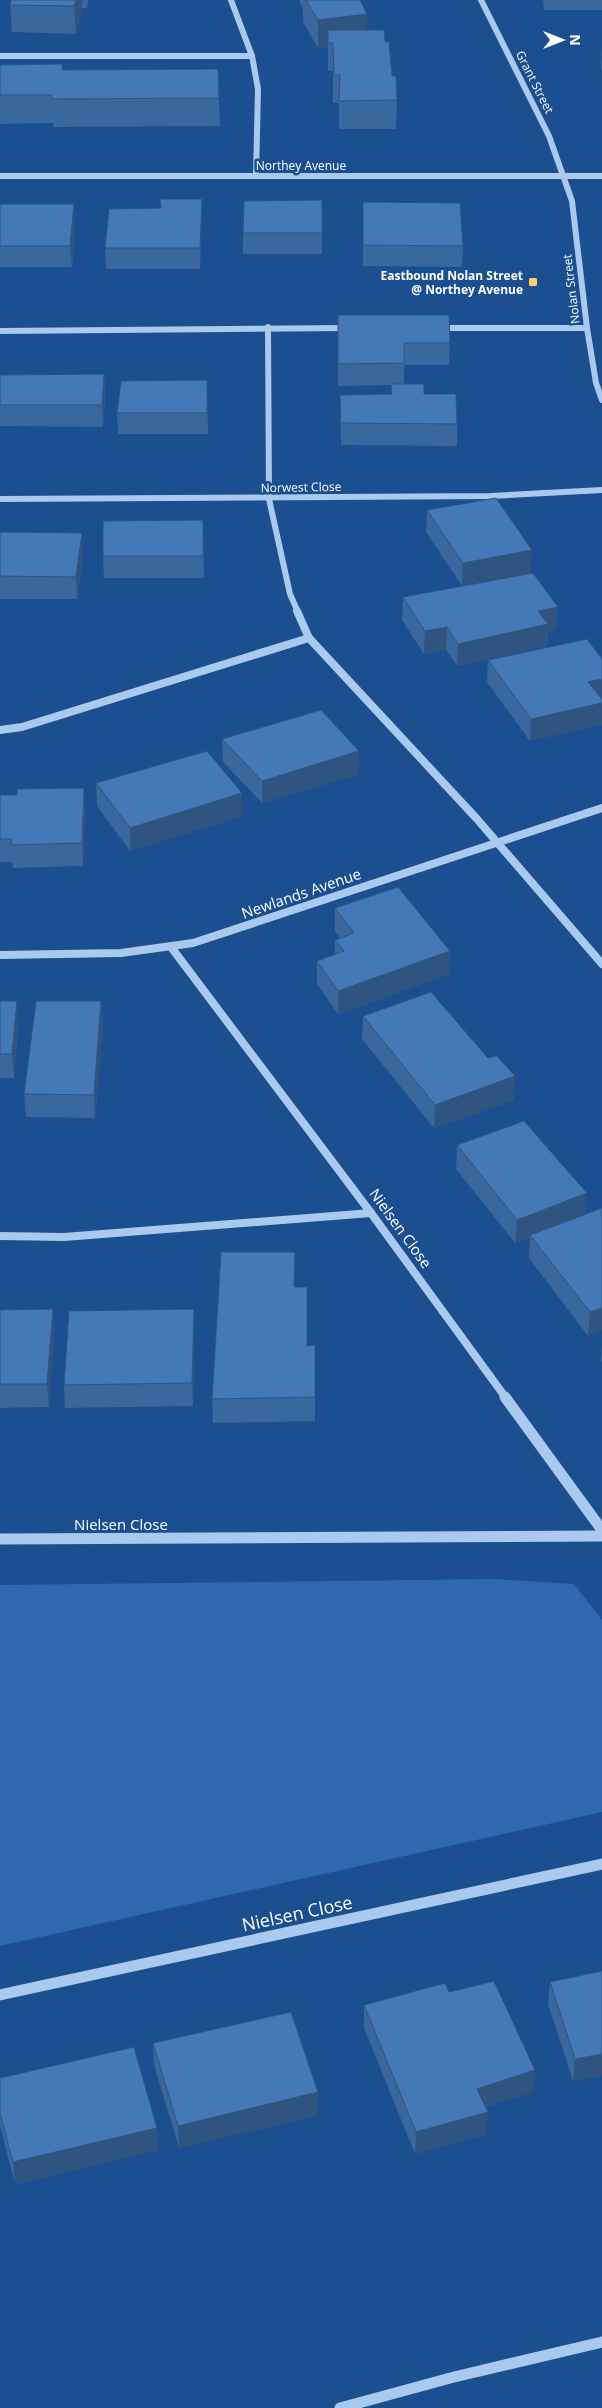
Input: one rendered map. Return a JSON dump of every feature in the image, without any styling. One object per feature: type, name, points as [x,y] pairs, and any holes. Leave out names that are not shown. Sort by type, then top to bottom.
[{"type":"street","points":[[231,0],[252,56],[258,89],[256,176]]},
{"type":"street","name":"Grant Street","points":[[481,0],[549,136],[563,176]]},
{"type":"street","points":[[0,56],[252,56]]},
{"type":"street","name":"Northey Avenue","points":[[0,176],[602,176]]},
{"type":"street","name":"Nolan Street","points":[[563,176],[572,201],[586,328],[596,383],[602,400]]},
{"type":"street","points":[[268,327],[269,499],[290,594],[309,638],[497,842],[602,964]]},
{"type":"street","points":[[0,331],[268,327],[356,328]]},
{"type":"street","points":[[435,328],[586,328]]},
{"type":"street","name":"Norwest Close","points":[[0,499],[269,499],[491,496],[602,490]]},
{"type":"street","points":[[0,730],[31,724],[309,638]]},
{"type":"street","name":"Newlands Avenue","points":[[0,956],[110,954],[171,947],[216,936],[602,808]]},
{"type":"street","name":"Nielsen Close","points":[[171,947],[372,1213],[602,1530]]},
{"type":"street","points":[[0,1236],[64,1237],[372,1213]]},
{"type":"street","name":"Nielsen Close","points":[[0,1539],[602,1536]]},
{"type":"street","name":"Nielsen Close","points":[[0,1995],[602,1864]]},
{"type":"street","points":[[340,2408],[454,2377],[602,2342]]},
{"type":"shaded area","points":[[495,1579],[574,1584],[602,1620],[602,1812],[0,1946],[0,1585]]},
{"type":"building","points":[[11,0],[76,0],[74,6],[10,5]]},
{"type":"building","points":[[306,0],[360,0],[367,14],[318,20]]},
{"type":"building","points":[[328,30],[384,30],[385,42],[389,42],[392,76],[396,76],[397,100],[339,101],[340,75],[334,75],[333,43],[328,43]]},
{"type":"building","points":[[62,64],[62,70],[218,69],[219,98],[52,99],[52,95],[0,95],[0,65]]},
{"type":"building","points":[[160,199],[202,199],[200,248],[105,248],[109,209],[161,208]]},
{"type":"building","points":[[322,200],[322,233],[243,233],[244,201]]},
{"type":"building","points":[[363,202],[460,203],[463,246],[363,245]]},
{"type":"building","points":[[0,204],[74,204],[70,246],[0,246]]},
{"type":"building","points":[[338,315],[449,315],[450,343],[404,343],[404,363],[338,364]]},
{"type":"building","points":[[104,374],[102,405],[0,405],[0,375]]},
{"type":"building","points":[[207,380],[207,413],[117,413],[121,381]]},
{"type":"building","points":[[391,384],[424,384],[424,394],[456,394],[457,424],[341,423],[340,395],[392,394]]},
{"type":"building","points":[[496,498],[532,550],[463,563],[427,510]]},
{"type":"building","points":[[203,520],[203,556],[103,556],[103,521]]},
{"type":"building","points":[[0,532],[82,533],[76,577],[0,576]]},
{"type":"building","points":[[533,573],[558,607],[538,611],[548,624],[458,644],[447,627],[425,631],[403,597]]},
{"type":"building","points":[[587,639],[602,659],[602,679],[588,682],[602,699],[602,703],[531,719],[488,660]]},
{"type":"building","points":[[321,710],[359,751],[262,781],[222,739]]},
{"type":"building","points":[[207,751],[242,793],[130,828],[96,783]]},
{"type":"building","points":[[84,788],[82,843],[11,845],[12,839],[0,839],[0,795],[17,795],[17,789]]},
{"type":"building","points":[[398,887],[450,951],[338,991],[317,961],[344,951],[335,940],[354,933],[335,908]]},
{"type":"building","points":[[431,992],[488,1058],[497,1056],[515,1076],[435,1105],[363,1016]]},
{"type":"building","points":[[0,1001],[17,1001],[12,1054],[0,1054]]},
{"type":"building","points":[[36,1001],[101,1001],[94,1095],[24,1094]]},
{"type":"building","points":[[524,1121],[587,1193],[517,1220],[457,1145]]},
{"type":"building","points":[[602,1208],[602,1308],[590,1312],[530,1235]]},
{"type":"building","points":[[221,1252],[295,1252],[294,1287],[307,1287],[307,1346],[315,1345],[315,1397],[212,1399]]},
{"type":"building","points":[[53,1309],[47,1384],[0,1384],[0,1310]]},
{"type":"building","points":[[194,1309],[192,1383],[64,1385],[69,1311]]},
{"type":"building","points":[[602,1971],[602,2054],[575,2059],[550,1982]]},
{"type":"building","points":[[494,1981],[535,2070],[477,2089],[488,2112],[416,2132],[364,2005],[445,1983],[449,1992]]},
{"type":"building","points":[[291,2012],[318,2092],[178,2126],[153,2043]]},
{"type":"building","points":[[134,2047],[157,2128],[13,2162],[0,2113],[0,2078]]},
{"type":"place","name":"Eastbound Nolan Street @ Northey Avenue","points":[[533,282]]}]
